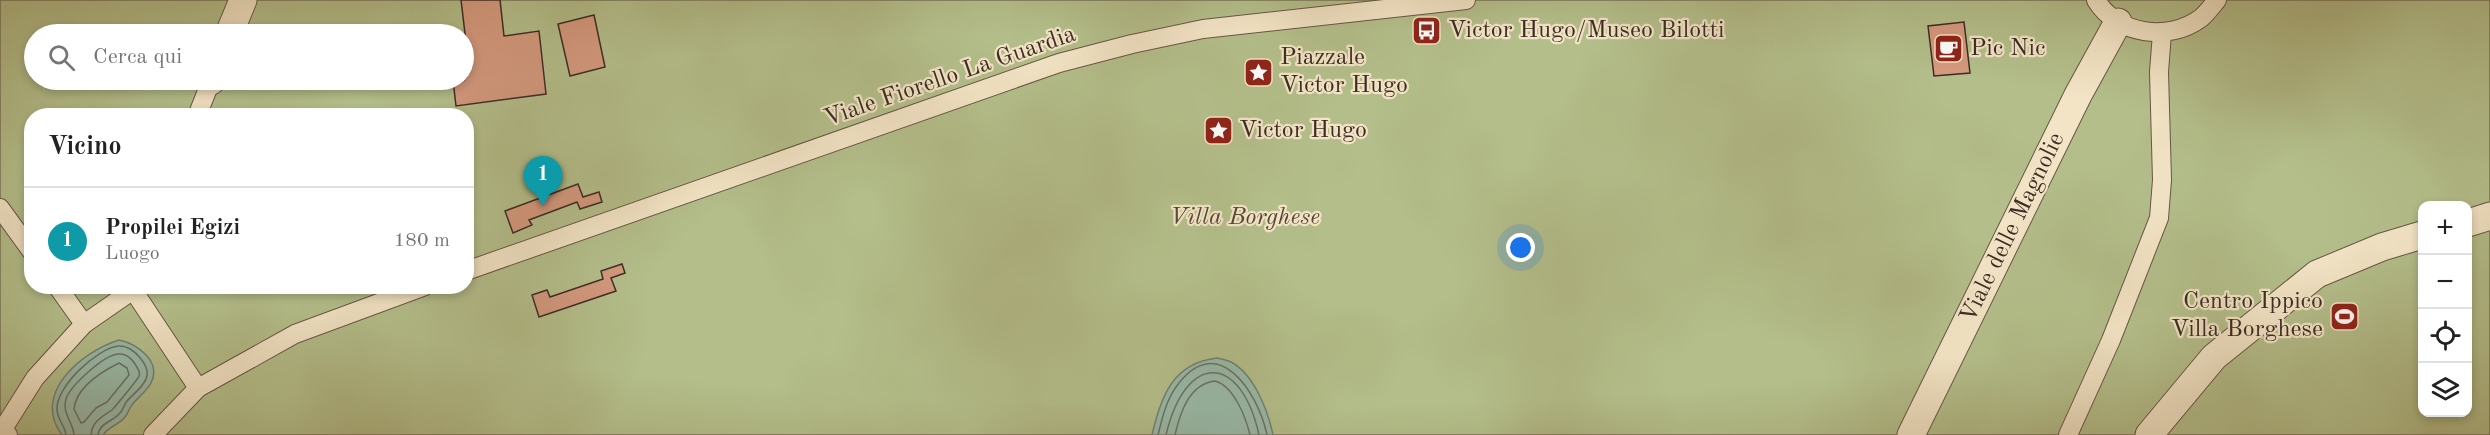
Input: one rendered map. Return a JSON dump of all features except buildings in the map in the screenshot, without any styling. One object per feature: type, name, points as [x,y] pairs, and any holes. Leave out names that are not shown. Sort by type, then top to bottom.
[{"type":"street","points":[[233,24],[243,0]]},
{"type":"street","name":"Viale delle Magnolie","points":[[1911,435],[2078,95],[2118,22]]},
{"type":"street","points":[[2472,222],[2490,216]]},
{"type":"street","points":[[2148,435],[2214,357],[2317,274],[2382,247],[2418,236]]},
{"type":"lane","name":"Viale Fiorello La Guardia","points":[[474,268],[1059,63],[1098,52],[1203,29],[1466,0]]},
{"type":"lane","points":[[2096,0],[2118,22],[2132,29],[2162,33],[2181,28],[2201,18],[2217,0]]},
{"type":"lane","points":[[2068,435],[2112,340],[2158,218],[2162,180],[2159,72],[2162,33]]},
{"type":"lane","points":[[200,108],[208,90]]},
{"type":"lane","points":[[0,208],[24,241]]},
{"type":"lane","points":[[63,294],[84,324]]},
{"type":"lane","points":[[4,432],[35,378],[84,324],[125,294]]},
{"type":"lane","points":[[137,294],[198,388]]},
{"type":"lane","points":[[153,435],[198,388],[295,334],[403,294]]},
{"type":"green space","name":"Villa Borghese","points":[[0,0],[2490,0],[2490,435],[0,435]]},
{"type":"water","points":[[119,340],[133,345],[146,355],[153,368],[154,375],[151,383],[131,406],[123,420],[103,435],[62,435],[54,420],[52,405],[56,390],[76,365],[90,354]]},
{"type":"water","points":[[1217,358],[1229,361],[1247,375],[1264,405],[1273,435],[1152,435],[1165,395],[1179,374],[1202,361]]},
{"type":"place","name":"Victor Hugo/Museo Bilotti","points":[[1427,31]]},
{"type":"place","name":"Pic Nic","points":[[1949,49]]},
{"type":"place","name":"Piazzale Victor Hugo","points":[[1259,72]]},
{"type":"place","name":"Victor Hugo","points":[[1218,131]]},
{"type":"place","name":"Propilei Egizi","points":[[543,206]]},
{"type":"place","name":"Centro Ippico Villa Borghese","points":[[2344,316]]}]
